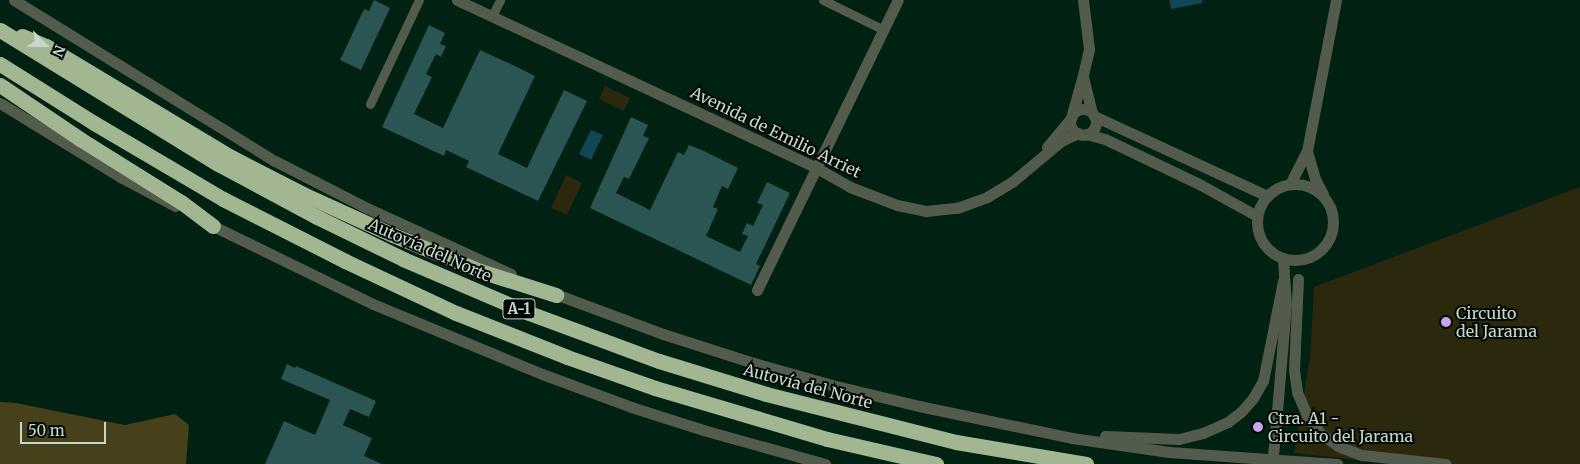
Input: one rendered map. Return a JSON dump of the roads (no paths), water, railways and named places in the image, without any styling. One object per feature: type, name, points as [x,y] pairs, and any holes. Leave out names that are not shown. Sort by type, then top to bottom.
[{"type":"highway","points":[[0,28],[46,46],[231,157],[303,194],[393,235],[480,270],[556,295]]},
{"type":"highway","name":"Autovía del Norte","points":[[0,28],[218,164],[317,217],[403,259],[529,313],[659,361],[766,394],[956,442],[1086,464]]},
{"type":"highway","name":"A-1","points":[[0,64],[102,128],[223,199],[368,273],[456,313],[567,357],[655,388],[827,439],[936,464]]},
{"type":"highway","points":[[0,85],[80,139],[181,202],[213,226]]},
{"type":"street","points":[[14,0],[275,162],[442,244],[556,295],[663,334],[832,386],[1072,438],[1169,452],[1338,464]]},
{"type":"street","points":[[370,104],[419,0]]},
{"type":"street","name":"Avenida de Emilio Arriet","points":[[457,0],[816,167],[850,187],[898,205],[926,211],[957,208],[987,197],[1012,182],[1061,141],[1082,134]]},
{"type":"street","points":[[492,16],[500,0]]},
{"type":"street","points":[[823,0],[884,30]]},
{"type":"street","points":[[757,290],[898,0]]},
{"type":"street","points":[[1083,0],[1089,49],[1071,118],[1071,126],[1082,134],[1114,143],[1201,185],[1258,216]]},
{"type":"street","points":[[1290,184],[1307,151],[1336,0]]},
{"type":"street","points":[[1082,134],[1094,128],[1093,114],[1083,75]]},
{"type":"street","points":[[0,103],[122,178],[213,226],[373,304],[542,374],[631,407],[703,430],[825,464]]},
{"type":"street","points":[[1042,155],[1054,136],[1080,110],[1093,114],[1267,196]]},
{"type":"street","points":[[1307,151],[1315,179],[1325,198],[1333,216],[1330,237],[1317,253],[1307,258],[1295,260],[1283,258],[1271,252],[1263,242],[1258,230],[1258,216],[1267,196],[1282,186],[1290,184],[1303,185],[1315,190],[1325,198]]},
{"type":"street","points":[[1272,464],[1286,305],[1283,258]]},
{"type":"street","points":[[1286,305],[1307,258]]},
{"type":"street","points":[[1298,279],[1294,370],[1297,392],[1308,418],[1321,434],[1338,446],[1362,455],[1446,464]]},
{"type":"street","points":[[1005,424],[1091,435],[1179,439],[1203,433],[1228,422],[1253,398],[1263,381],[1283,281]]},
{"type":"water","points":[[1169,0],[1202,0],[1203,3],[1171,9]]},
{"type":"water","points":[[591,130],[603,135],[591,160],[579,154]]},
{"type":"place","name":"Circuito del Jarama","points":[[1446,322]]},
{"type":"place","name":"Ctra. A1 - Circuito del Jarama","points":[[1258,427]]}]
